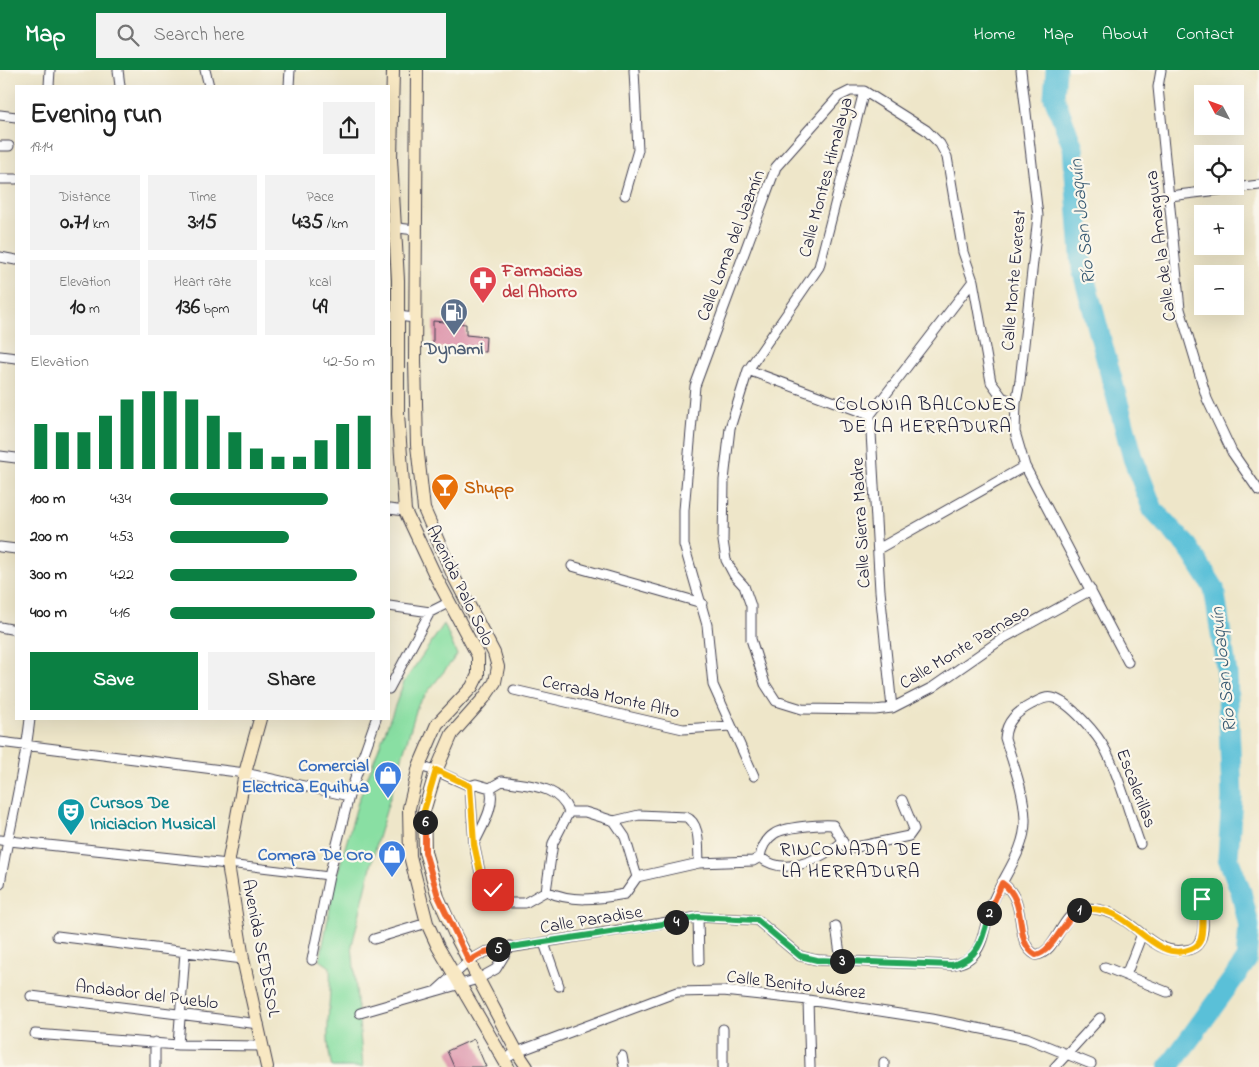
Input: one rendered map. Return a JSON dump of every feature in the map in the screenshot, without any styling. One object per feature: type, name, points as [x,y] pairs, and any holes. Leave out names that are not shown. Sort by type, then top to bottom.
[{"type":"main road","name":"Avenida Palo Solo","points":[[393,70],[391,227],[393,316],[398,347],[393,413],[405,511],[435,575],[478,656],[478,675],[472,688],[437,724],[419,766],[408,808],[410,856],[427,923],[454,975],[505,1064]]},
{"type":"main road","name":"Avenida Palo Solo","points":[[417,70],[415,230],[417,445],[424,509],[453,574],[494,653],[498,667],[495,682],[452,734],[436,770],[424,811],[425,852],[438,896],[478,979],[516,1052],[527,1067]]},
{"type":"main road","points":[[390,365],[415,318]]},
{"type":"main road","name":"Avenida SEDESOL","points":[[260,720],[245,773],[228,864],[243,960],[259,1024],[267,1067]]},
{"type":"street","points":[[49,85],[50,70]]},
{"type":"street","points":[[118,70],[120,85]]},
{"type":"street","points":[[205,70],[209,85]]},
{"type":"street","points":[[289,85],[290,70]]},
{"type":"street","points":[[625,195],[638,150],[634,70]]},
{"type":"street","name":"Calle Monte Everest","points":[[1016,403],[1038,216],[1021,70]]},
{"type":"street","name":"Calle de la Amargura","points":[[1161,70],[1158,87],[1180,309],[1208,399],[1232,452],[1259,491]]},
{"type":"street","name":"Calle Loma del Jazmín","points":[[754,776],[713,685],[707,625],[684,544],[684,510],[695,386],[776,167],[838,97],[850,91],[864,91]]},
{"type":"street","points":[[864,91],[926,130],[940,144],[947,157],[963,252],[973,281],[991,382],[1002,397],[1016,403],[1015,432],[1025,466],[1128,662]]},
{"type":"street","name":"Calle Montes Himalaya","points":[[748,370],[819,268],[864,91]]},
{"type":"street","points":[[0,115],[15,117]]},
{"type":"street","points":[[0,179],[15,179]]},
{"type":"street","points":[[1170,196],[1259,185]]},
{"type":"street","points":[[391,227],[415,230]]},
{"type":"street","points":[[0,258],[15,260]]},
{"type":"street","points":[[748,370],[870,416],[973,281]]},
{"type":"street","points":[[393,316],[415,318]]},
{"type":"street","points":[[0,356],[15,358]]},
{"type":"street","name":"Calle Monte Parnaso","points":[[748,370],[730,428],[724,480],[723,541],[726,560],[734,575],[744,586],[751,606],[751,640],[765,684],[776,701],[802,709],[875,710],[892,708],[933,687],[1002,639],[1090,590]]},
{"type":"street","name":"Calle Sierra Madre","points":[[870,416],[880,591],[892,708]]},
{"type":"street","points":[[0,456],[15,458]]},
{"type":"street","points":[[878,549],[1025,466]]},
{"type":"street","points":[[390,509],[405,511]]},
{"type":"street","points":[[0,547],[15,549]]},
{"type":"street","points":[[572,566],[702,603]]},
{"type":"street","points":[[390,606],[430,612],[450,602]]},
{"type":"street","points":[[390,687],[430,612]]},
{"type":"street","points":[[0,627],[15,630]]},
{"type":"street","name":"Cerrada Monte Alto","points":[[514,690],[683,729],[731,726]]},
{"type":"street","name":"Escalerillas","points":[[1002,883],[1022,843],[1025,820],[1022,795],[1004,738],[1006,728],[1011,719],[1026,707],[1042,699],[1051,698],[1061,701],[1087,725],[1106,750],[1140,844]]},
{"type":"street","points":[[0,884],[3,840],[27,746],[30,720]]},
{"type":"street","points":[[312,960],[329,876],[349,796],[376,720]]},
{"type":"street","points":[[0,742],[245,773],[349,796]]},
{"type":"street","points":[[419,766],[436,770],[470,786],[476,784],[490,788],[502,781],[554,791],[564,800],[568,812],[552,843],[546,891]]},
{"type":"street","points":[[470,786],[474,844],[480,872],[506,903],[525,903],[546,891]]},
{"type":"street","points":[[474,844],[489,810],[492,796],[490,788]]},
{"type":"street","points":[[760,857],[761,849],[774,833],[820,823],[833,825],[847,849],[910,836],[914,829],[902,800]]},
{"type":"street","points":[[568,812],[585,812],[614,820],[639,815],[686,817],[692,820],[696,826],[699,863]]},
{"type":"street","points":[[614,820],[625,836],[637,877]]},
{"type":"street","points":[[3,840],[329,876]]},
{"type":"street","points":[[760,857],[769,864],[788,867],[819,859],[842,843]]},
{"type":"street","points":[[546,891],[562,898],[586,900],[615,896],[625,894],[637,877],[699,863],[753,861],[760,857]]},
{"type":"street","points":[[1002,883],[1010,888],[1016,897],[1027,947],[1036,955],[1042,954],[1050,946],[1070,916],[1078,910],[1089,908],[1113,914],[1161,948],[1175,952],[1188,950],[1196,946],[1201,940],[1202,899]]},
{"type":"street","name":"Calle Paradise","points":[[436,991],[469,961],[485,952],[510,946],[544,943],[698,917],[757,920],[800,956],[817,960],[952,965],[964,962],[975,953],[984,932],[990,908],[1002,883]]},
{"type":"street","points":[[698,917],[700,961]]},
{"type":"street","points":[[374,938],[427,923]]},
{"type":"street","points":[[836,926],[840,961]]},
{"type":"street","points":[[1126,975],[1142,934]]},
{"type":"street","points":[[57,936],[243,960]]},
{"type":"street","points":[[544,943],[560,986]]},
{"type":"street","points":[[360,1013],[436,991],[462,986],[478,979],[496,968],[510,946]]},
{"type":"street","points":[[178,1045],[185,952]]},
{"type":"street","points":[[1105,967],[1167,992]]},
{"type":"street","name":"Calle Benito Juárez","points":[[505,1064],[516,1052],[677,992],[723,991],[808,1000],[932,1019],[1018,1036],[1091,1064]]},
{"type":"street","name":"Andador del Pueblo","points":[[31,996],[181,1016],[259,1024]]},
{"type":"street","points":[[808,1000],[810,1067]]},
{"type":"street","points":[[1055,1067],[1100,1018]]},
{"type":"street","points":[[723,1029],[723,1067]]},
{"type":"street","points":[[35,1034],[178,1045],[263,1046]]},
{"type":"street","points":[[155,1042],[155,1067]]},
{"type":"street","points":[[622,1056],[624,1067]]},
{"type":"green space","points":[[444,624],[457,655],[418,704],[378,838],[352,945],[363,1067],[332,1067],[328,1042],[330,967],[320,960],[335,882],[358,802],[404,682]]},
{"type":"building","name":"Dynami","points":[[433,321],[466,324],[466,335],[486,337],[485,352],[433,347]]},
{"type":"building","points":[[474,1039],[486,1067],[454,1067],[447,1051]]},
{"type":"waterway","name":"Río San Joaquín","points":[[1056,70],[1054,97],[1073,147],[1082,269],[1133,458],[1153,510],[1188,547],[1214,588],[1227,674],[1232,797],[1228,858],[1241,892],[1249,926],[1246,961],[1169,1067]]},
{"type":"place","name":"Farmacias del Ahorro","points":[[483,304]]},
{"type":"place","name":"Dynami","points":[[454,336]]},
{"type":"place","name":"Shupp","points":[[445,511]]},
{"type":"place","name":"Comercial Electrica Equihua","points":[[388,799]]},
{"type":"place","name":"Cursos De Iniciacion Musical","points":[[71,836]]},
{"type":"place","name":"Compra De Oro","points":[[392,878]]},
{"type":"district","name":"COLONIA BALCONES DE LA HERRADURA","points":[[926,414]]},
{"type":"district","name":"RINCONADA DE LA HERRADURA","points":[[851,859]]},
{"type":"route","points":[[493,890],[480,872],[474,844],[470,786],[436,770],[424,811],[425,852],[438,896],[469,961],[485,952],[510,946],[622,932],[698,917],[757,920],[800,956],[817,960],[952,965],[964,962],[975,953],[984,932],[990,908],[1002,883],[1010,888],[1016,897],[1027,947],[1030,952],[1036,955],[1042,954],[1050,946],[1070,916],[1078,910],[1089,908],[1113,914],[1161,948],[1175,952],[1188,950],[1196,946],[1201,940],[1202,899]]}]
